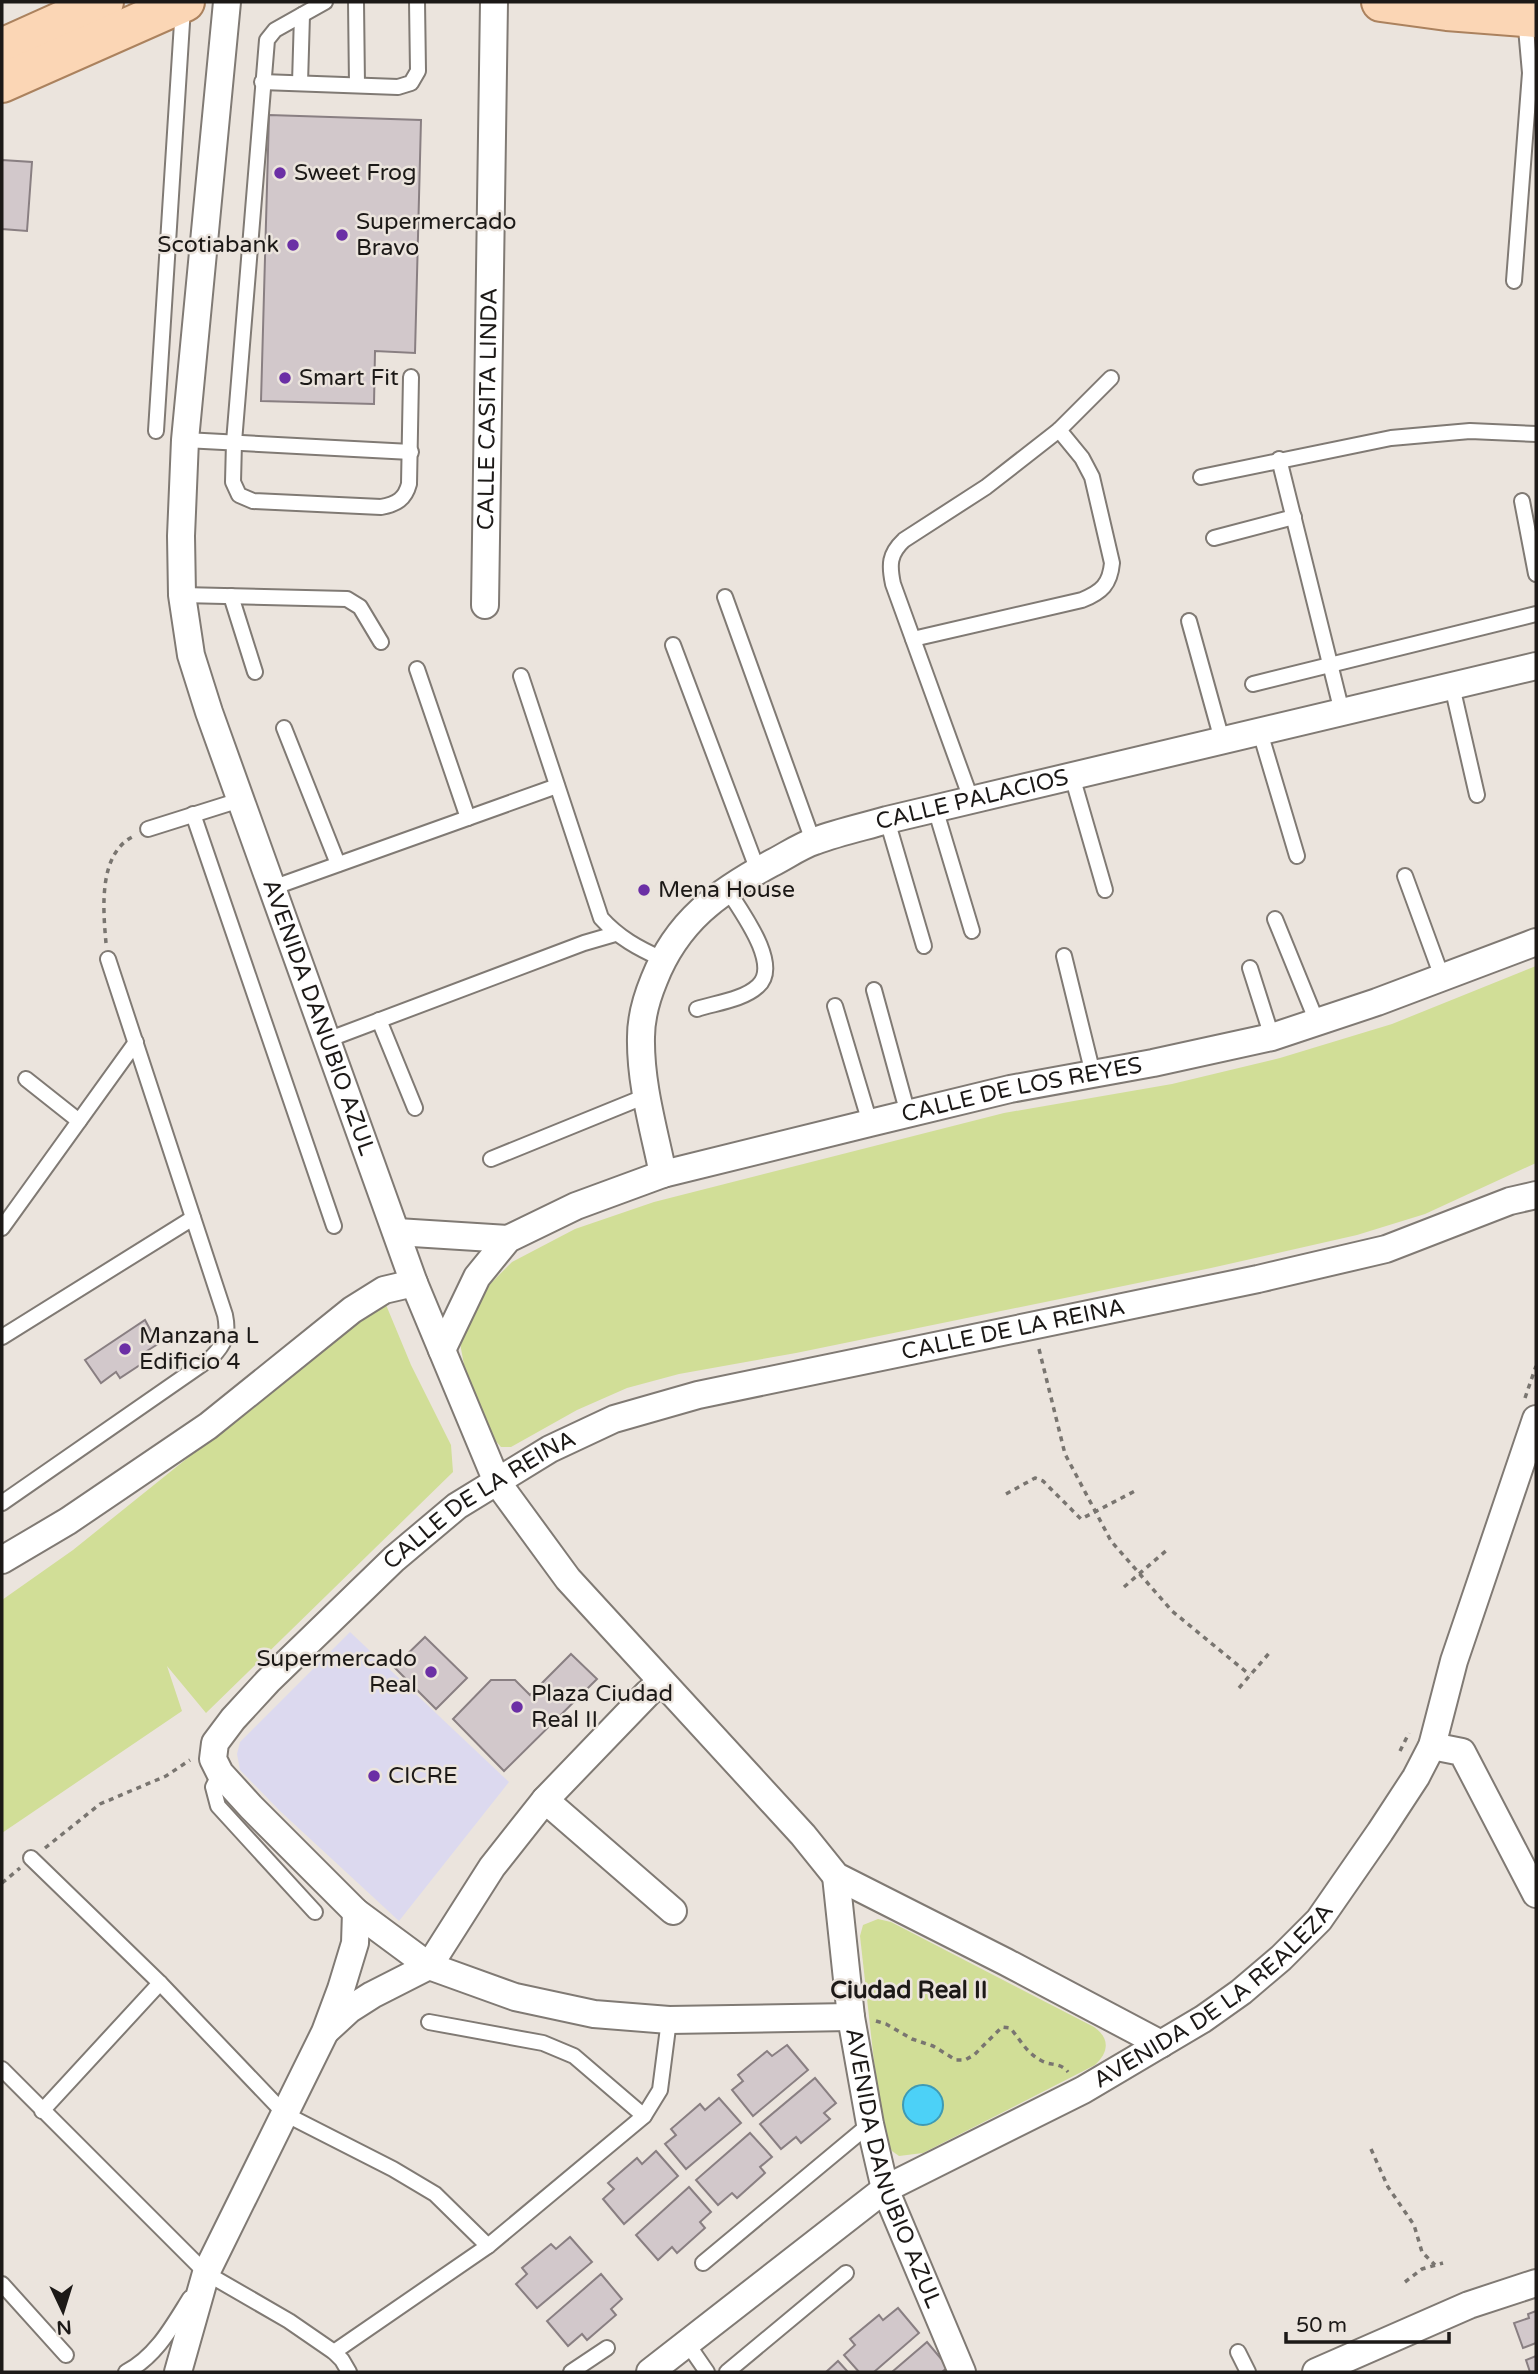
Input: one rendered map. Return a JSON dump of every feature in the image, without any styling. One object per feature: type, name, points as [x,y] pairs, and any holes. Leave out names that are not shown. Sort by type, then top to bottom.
[{"type":"main road","points":[[2,48],[104,2]]},
{"type":"main road","points":[[2,83],[184,2]]},
{"type":"main road","points":[[1381,2],[1531,18]]},
{"type":"street","name":"CALLE CASITA LINDA","points":[[485,605],[494,2]]},
{"type":"street","name":"AVENIDA DANUBIO AZUL","points":[[219,9],[185,440],[181,536],[182,595],[191,655],[240,800],[414,1283],[497,1482],[568,1579],[803,1835],[836,1876],[1161,2044]]},
{"type":"street","name":"CALLE PALACIOS","points":[[663,1174],[646,1096],[640,1036],[648,997],[662,959],[699,910],[758,870],[813,841],[887,820],[1536,666]]},
{"type":"street","name":"CALLE DE LOS REYES","points":[[442,1350],[477,1277],[508,1239],[576,1206],[663,1174],[1010,1089],[1153,1063],[1272,1037],[1536,942]]},
{"type":"street","name":"CALLE DE LA REINA","points":[[215,1743],[268,1681],[394,1559],[457,1506],[550,1449],[614,1419],[659,1405],[1258,1279],[1386,1249],[1510,1201],[1536,1195]]},
{"type":"street","name":"CALLE DE LOS REYES","points":[[397,1232],[508,1239]]},
{"type":"street","points":[[7,1550],[135,1476],[208,1426],[352,1310],[383,1290],[414,1283]]},
{"type":"street","name":"AVENIDA DE LA REALEZA","points":[[650,2372],[885,2189],[1083,2090],[1203,2020],[1281,1958],[1319,1920],[1416,1777],[1432,1746],[1454,1661],[1536,1419]]},
{"type":"street","points":[[325,2032],[372,1995],[429,1966],[492,1867],[545,1800],[648,1693],[662,1682]]},
{"type":"street","points":[[215,1743],[213,1759],[220,1773],[251,1807],[356,1912],[429,1966],[515,1997],[594,2014],[669,2020],[852,2017]]},
{"type":"street","points":[[1432,1746],[1462,1752],[1536,1894]]},
{"type":"street","points":[[545,1800],[673,1912]]},
{"type":"street","name":"AVENIDA DANUBIO AZUL","points":[[836,1876],[852,2017],[870,2124],[885,2189],[961,2372]]},
{"type":"street","points":[[178,2372],[206,2273],[325,2032],[355,1943],[356,1912]]},
{"type":"street","points":[[1316,2372],[1469,2305],[1536,2283]]},
{"type":"lane","points":[[156,431],[184,2]]},
{"type":"lane","points":[[322,2],[270,34],[267,40],[234,443],[233,482],[239,495],[253,501],[392,505],[406,494],[410,484],[411,377]]},
{"type":"lane","points":[[356,2],[357,85]]},
{"type":"lane","points":[[262,82],[398,87],[411,83],[418,71],[417,2]]},
{"type":"lane","points":[[299,83],[302,15]]},
{"type":"lane","points":[[1514,281],[1530,73],[1531,18]]},
{"type":"lane","points":[[971,799],[890,569],[891,558],[894,549],[904,540],[986,487],[1059,430],[1111,378]]},
{"type":"lane","points":[[914,639],[1082,600],[1097,594],[1106,586],[1112,563],[1092,477],[1082,458],[1059,430]]},
{"type":"lane","points":[[1200,477],[1391,438],[1470,432],[1536,434]]},
{"type":"lane","points":[[185,440],[411,452]]},
{"type":"lane","points":[[1279,459],[1342,712]]},
{"type":"lane","points":[[1522,501],[1536,574]]},
{"type":"lane","points":[[1214,538],[1294,517]]},
{"type":"lane","points":[[182,595],[347,599],[360,607],[381,642]]},
{"type":"lane","points":[[231,596],[255,672]]},
{"type":"lane","points":[[725,597],[813,841]]},
{"type":"lane","points":[[1253,684],[1536,614]]},
{"type":"lane","points":[[1189,621],[1222,740]]},
{"type":"lane","points":[[673,645],[758,870]]},
{"type":"lane","points":[[417,669],[468,818]]},
{"type":"lane","points":[[521,676],[601,918],[615,934],[662,959]]},
{"type":"lane","points":[[1452,686],[1477,795]]},
{"type":"lane","points":[[284,728],[338,864]]},
{"type":"lane","points":[[1260,732],[1297,856]]},
{"type":"lane","points":[[1072,776],[1104,890]]},
{"type":"lane","points":[[272,888],[557,786]]},
{"type":"lane","points":[[148,829],[240,800]]},
{"type":"lane","points":[[935,808],[972,931]]},
{"type":"lane","points":[[193,814],[334,1226]]},
{"type":"lane","points":[[887,820],[924,946]]},
{"type":"lane","points":[[1405,876],[1442,977]]},
{"type":"lane","points":[[697,1009],[749,992],[760,985],[766,973],[760,945],[727,889]]},
{"type":"lane","points":[[1275,919],[1317,1022]]},
{"type":"lane","points":[[327,1040],[584,943],[615,934]]},
{"type":"lane","points":[[1064,956],[1093,1074]]},
{"type":"lane","points":[[2,1503],[211,1358],[221,1348],[228,1328],[108,958]]},
{"type":"lane","points":[[1250,968],[1272,1037]]},
{"type":"lane","points":[[874,990],[908,1114]]},
{"type":"lane","points":[[835,1006],[870,1123]]},
{"type":"lane","points":[[379,1020],[415,1108]]},
{"type":"lane","points":[[2,1228],[136,1042]]},
{"type":"lane","points":[[26,1079],[79,1121]]},
{"type":"lane","points":[[491,1159],[646,1096]]},
{"type":"lane","points":[[2,1337],[193,1218]]},
{"type":"lane","points":[[220,1773],[213,1787],[218,1805],[315,1912]]},
{"type":"lane","points":[[31,1858],[160,1983],[285,2114],[393,2169],[435,2194],[488,2246]]},
{"type":"lane","points":[[42,2111],[160,1983]]},
{"type":"lane","points":[[334,2352],[488,2246],[644,2116],[660,2090],[669,2020]]},
{"type":"lane","points":[[429,2022],[543,2043],[574,2056],[644,2116]]},
{"type":"lane","points":[[2,2069],[206,2273],[289,2321],[334,2352],[349,2372]]},
{"type":"lane","points":[[702,2263],[870,2124]]},
{"type":"lane","points":[[126,2372],[137,2367],[162,2342],[206,2273]]},
{"type":"lane","points":[[727,2372],[846,2273]]},
{"type":"lane","points":[[2,2284],[66,2355]]},
{"type":"lane","points":[[687,2343],[707,2372]]},
{"type":"lane","points":[[570,2372],[607,2348]]},
{"type":"lane","points":[[1238,2352],[1248,2372]]},
{"type":"path","points":[[108,958],[103,907],[107,873],[124,841],[148,829]]},
{"type":"path","points":[[1033,1325],[1065,1454],[1111,1541],[1172,1611],[1250,1675]]},
{"type":"path","points":[[1006,1494],[1035,1478],[1043,1481],[1081,1519],[1135,1491]]},
{"type":"path","points":[[1124,1587],[1168,1549]]},
{"type":"path","points":[[1239,1688],[1270,1651]]},
{"type":"path","points":[[1397,1759],[1412,1726]]},
{"type":"path","points":[[2,1883],[100,1804],[166,1776],[215,1743]]},
{"type":"path","points":[[852,2017],[886,2024],[956,2060],[965,2060],[974,2055],[1002,2027],[1010,2028],[1020,2045],[1041,2061],[1064,2067],[1083,2090]]},
{"type":"path","points":[[1371,2150],[1388,2187],[1414,2225],[1422,2252],[1435,2265]]},
{"type":"path","points":[[1405,2282],[1422,2269],[1443,2263]]},
{"type":"shaded area","name":"CICRE","points":[[350,1632],[509,1782],[399,1921],[280,1811],[240,1770],[237,1754],[240,1742]]},
{"type":"green space","points":[[1536,966],[1536,1163],[1425,1214],[1357,1235],[1211,1268],[796,1353],[679,1374],[627,1388],[577,1410],[511,1447],[501,1447],[492,1437],[464,1365],[460,1343],[462,1324],[474,1300],[512,1262],[575,1229],[654,1202],[1004,1113],[1172,1084],[1280,1058],[1392,1024]]},
{"type":"green space","points":[[384,1300],[411,1365],[451,1445],[453,1472],[206,1713],[167,1666],[182,1711],[2,1833],[2,1600],[73,1550]]},
{"type":"green space","points":[[878,1919],[891,1922],[1094,2027],[1105,2040],[1103,2055],[1095,2065],[923,2153],[899,2156],[892,2151],[882,2133],[860,1936],[863,1925]]},
{"type":"water","points":[[923,2085],[937,2091],[943,2105],[937,2119],[923,2125],[909,2119],[903,2105],[909,2091]]},
{"type":"building","name":"Supermercado Bravo","points":[[269,115],[421,120],[415,353],[375,351],[374,404],[261,401]]},
{"type":"building","points":[[2,160],[32,162],[27,231],[2,229]]},
{"type":"building","name":"Manzana L Edificio 4","points":[[145,1320],[158,1344],[142,1354],[146,1361],[120,1378],[116,1372],[101,1383],[85,1360]]},
{"type":"building","name":"Supermercado Real","points":[[425,1637],[467,1678],[436,1709],[394,1667]]},
{"type":"building","name":"Plaza Ciudad Real II","points":[[571,1654],[597,1679],[504,1771],[453,1719],[491,1680],[515,1680],[530,1695]]},
{"type":"building","points":[[787,2045],[808,2070],[753,2116],[732,2090],[743,2081],[738,2075],[767,2051],[772,2056]]},
{"type":"building","points":[[815,2078],[836,2103],[824,2113],[830,2119],[801,2143],[796,2137],[781,2149],[760,2124]]},
{"type":"building","points":[[719,2098],[741,2123],[686,2169],[665,2144],[676,2135],[671,2129],[700,2104],[705,2110]]},
{"type":"building","points":[[750,2133],[772,2157],[760,2167],[765,2173],[737,2198],[732,2193],[718,2205],[696,2180]]},
{"type":"building","points":[[656,2151],[678,2176],[624,2224],[603,2199],[614,2189],[608,2183],[637,2158],[642,2164]]},
{"type":"building","points":[[689,2187],[711,2212],[700,2222],[705,2228],[677,2253],[672,2247],[658,2260],[636,2235]]},
{"type":"building","points":[[570,2237],[592,2262],[537,2308],[516,2284],[527,2274],[522,2268],[551,2244],[556,2249]]},
{"type":"building","points":[[601,2274],[622,2299],[611,2309],[616,2315],[587,2340],[582,2334],[568,2346],[547,2321]]},
{"type":"building","points":[[898,2308],[919,2333],[874,2372],[859,2372],[844,2355],[855,2345],[850,2339],[879,2315],[883,2320]]},
{"type":"building","points":[[1536,2311],[1536,2343],[1523,2348],[1514,2323],[1529,2318],[1528,2314]]},
{"type":"building","points":[[927,2342],[948,2367],[942,2372],[892,2372]]},
{"type":"building","points":[[1536,2356],[1536,2372],[1530,2372],[1526,2360]]},
{"type":"building","points":[[838,2361],[848,2372],[826,2372]]},
{"type":"place","name":"Sweet Frog","points":[[280,173]]},
{"type":"place","name":"Supermercado Bravo","points":[[342,235]]},
{"type":"place","name":"Scotiabank","points":[[293,245]]},
{"type":"place","name":"Smart Fit","points":[[285,378]]},
{"type":"place","name":"Mena House","points":[[644,890]]},
{"type":"place","name":"Manzana L Edificio 4","points":[[125,1349]]},
{"type":"place","name":"Supermercado Real","points":[[431,1672]]},
{"type":"place","name":"Plaza Ciudad Real II","points":[[517,1707]]},
{"type":"place","name":"CICRE","points":[[374,1776]]},
{"type":"district","name":"Ciudad Real II","points":[[909,1990]]}]
